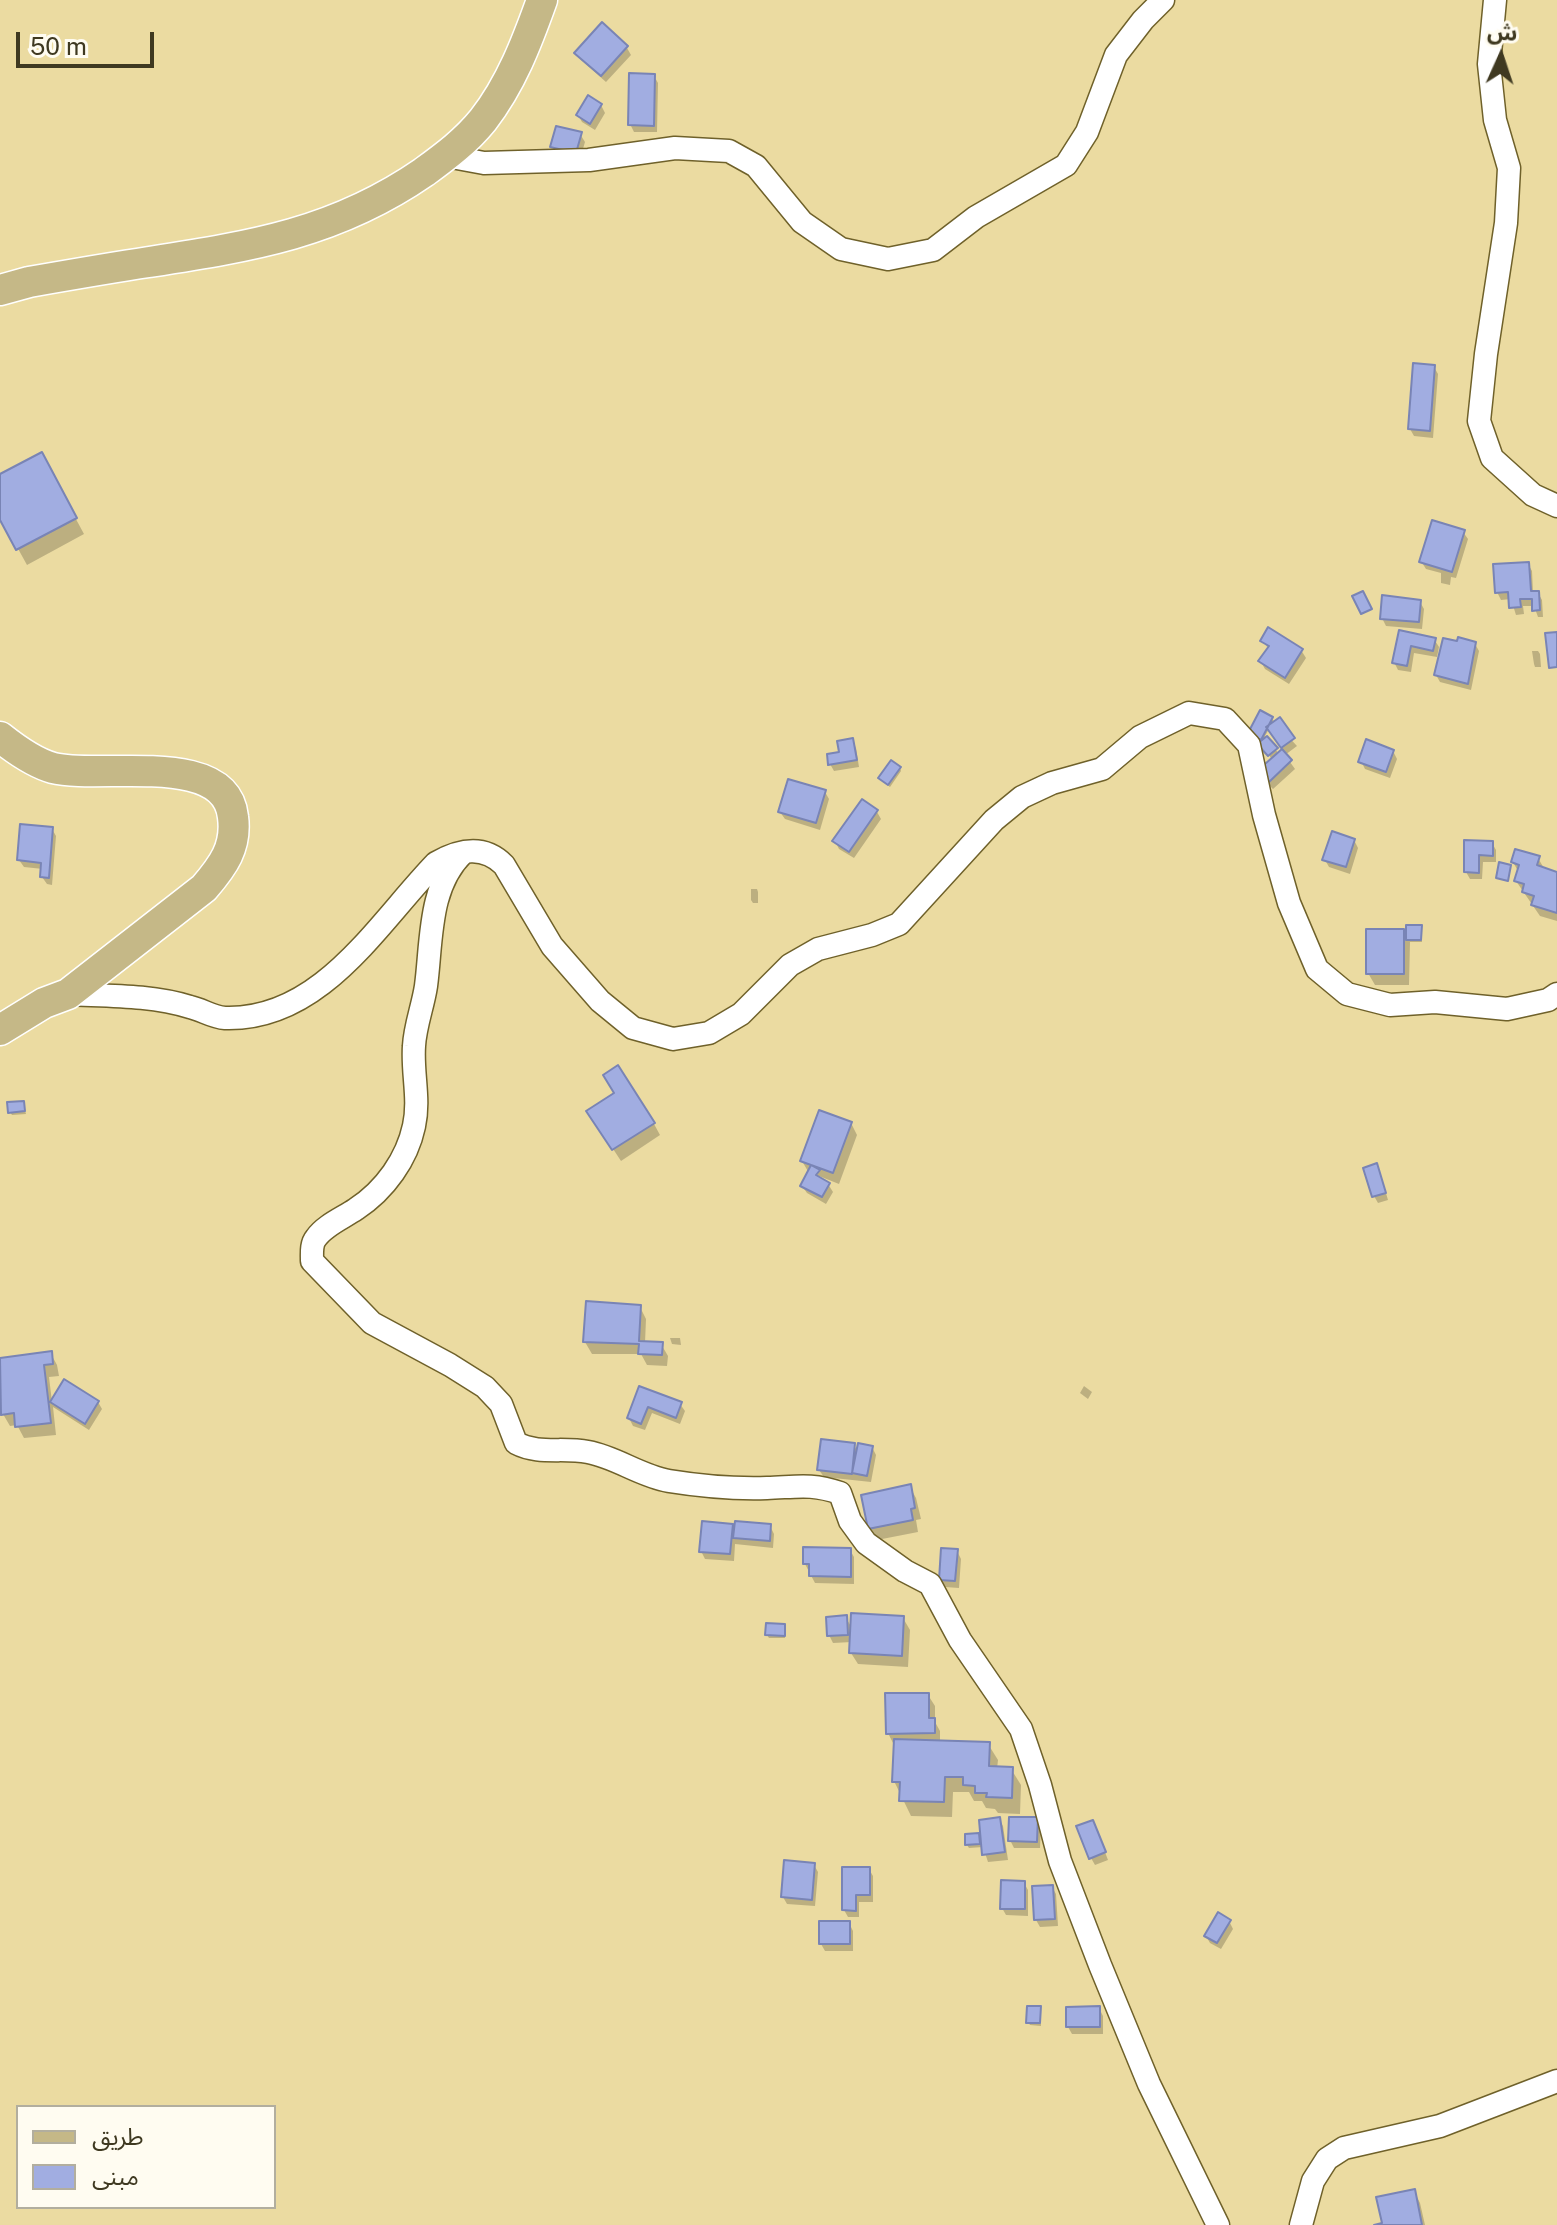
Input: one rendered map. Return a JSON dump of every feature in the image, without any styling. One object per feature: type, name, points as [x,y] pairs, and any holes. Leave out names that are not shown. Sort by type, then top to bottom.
[{"type":"main road","points":[[0,290],[29,282],[275,240],[325,225],[372,204],[446,156],[467,138],[500,96],[542,0]]},
{"type":"main road","points":[[0,737],[51,768],[87,773],[188,774],[206,780],[221,790],[232,808],[235,828],[232,849],[204,888],[68,994],[44,1003],[0,1030]]},
{"type":"street","points":[[446,156],[484,163],[589,160],[675,148],[729,151],[756,166],[802,222],[841,249],[888,259],[933,250],[976,217],[1066,165],[1087,132],[1116,55],[1163,0]]},
{"type":"street","points":[[1495,0],[1489,64],[1495,120],[1509,168],[1506,223],[1479,421],[1492,458],[1533,495],[1557,506]]},
{"type":"street","points":[[68,994],[132,997],[191,1007],[224,1018],[276,1010],[302,997],[348,963],[436,863],[465,851],[485,852],[504,865],[552,946],[600,1001],[633,1028],[673,1039],[709,1033],[741,1014],[790,965],[818,949],[872,935],[899,924],[994,820],[1022,797],[1052,783],[1102,769],[1140,737],[1189,713],[1225,719],[1249,745],[1264,815],[1289,903],[1317,969],[1347,994],[1390,1005],[1435,1002],[1507,1009],[1548,1000],[1557,994]]},
{"type":"street","points":[[465,851],[451,865],[430,931],[426,985],[414,1046],[418,1109],[413,1132],[404,1156],[381,1188],[360,1207],[316,1237],[312,1245],[312,1261],[372,1323],[485,1387],[501,1404],[516,1443],[530,1450],[573,1449],[597,1454],[638,1473],[667,1481],[765,1488],[817,1485],[840,1493],[850,1521],[866,1543],[905,1571],[930,1584],[960,1640],[1021,1729],[1060,1861],[1100,1965],[1149,2084],[1218,2225]]},
{"type":"street","points":[[1301,2225],[1313,2181],[1327,2159],[1344,2148],[1440,2126],[1557,2081]]},
{"type":"building","points":[[602,22],[628,46],[601,76],[574,53]]},
{"type":"building","points":[[629,73],[655,74],[654,126],[628,125]]},
{"type":"building","points":[[588,95],[602,104],[590,124],[576,115]]},
{"type":"building","points":[[556,126],[582,132],[576,153],[550,147]]},
{"type":"building","points":[[1413,363],[1435,365],[1430,431],[1408,429]]},
{"type":"building","points":[[42,452],[77,518],[16,550],[0,520],[0,474]]},
{"type":"building","points":[[1432,520],[1465,530],[1452,572],[1419,562]]},
{"type":"building","points":[[1529,562],[1531,591],[1539,591],[1540,610],[1532,611],[1532,599],[1520,599],[1521,607],[1509,608],[1508,592],[1495,593],[1493,564]]},
{"type":"building","points":[[1363,591],[1372,609],[1361,614],[1352,596]]},
{"type":"building","points":[[1382,595],[1421,600],[1419,622],[1380,619]]},
{"type":"building","points":[[1268,627],[1303,649],[1285,678],[1258,661],[1269,646],[1260,641]]},
{"type":"building","points":[[1399,630],[1436,638],[1433,651],[1411,646],[1407,666],[1392,663]]},
{"type":"building","points":[[1557,632],[1557,667],[1549,668],[1545,633]]},
{"type":"building","points":[[1458,637],[1476,642],[1468,684],[1434,675],[1443,638],[1457,641]]},
{"type":"building","points":[[1260,710],[1273,717],[1261,740],[1248,733]]},
{"type":"building","points":[[1280,717],[1295,738],[1281,748],[1266,727]]},
{"type":"building","points":[[1267,736],[1278,748],[1268,756],[1257,744]]},
{"type":"building","points":[[853,738],[857,760],[828,765],[827,754],[839,752],[837,741]]},
{"type":"building","points":[[1366,739],[1394,750],[1386,772],[1358,762]]},
{"type":"building","points":[[1282,749],[1292,760],[1268,783],[1257,771]]},
{"type":"building","points":[[891,760],[901,767],[888,785],[878,778]]},
{"type":"building","points":[[788,779],[826,790],[816,823],[778,812]]},
{"type":"building","points":[[862,799],[878,810],[849,852],[832,841]]},
{"type":"building","points":[[20,824],[53,827],[49,878],[40,877],[41,863],[17,860]]},
{"type":"building","points":[[1332,831],[1355,839],[1346,867],[1322,860]]},
{"type":"building","points":[[1464,840],[1493,841],[1493,856],[1479,855],[1479,873],[1464,872]]},
{"type":"building","points":[[1515,849],[1540,856],[1537,865],[1557,872],[1557,913],[1531,905],[1534,896],[1522,892],[1524,884],[1514,881],[1519,865],[1511,862]]},
{"type":"building","points":[[1499,862],[1511,865],[1508,881],[1496,878]]},
{"type":"building","points":[[1406,925],[1422,925],[1421,940],[1406,940]]},
{"type":"building","points":[[1366,929],[1404,929],[1404,974],[1366,974]]},
{"type":"building","points":[[618,1065],[655,1123],[612,1150],[586,1111],[614,1093],[603,1075]]},
{"type":"building","points":[[24,1101],[25,1111],[8,1113],[7,1102]]},
{"type":"building","points":[[819,1110],[852,1122],[833,1173],[800,1161]]},
{"type":"building","points":[[1377,1163],[1386,1193],[1372,1197],[1363,1168]]},
{"type":"building","points":[[811,1165],[820,1170],[816,1175],[830,1183],[822,1197],[800,1186]]},
{"type":"building","points":[[586,1301],[641,1305],[639,1341],[663,1342],[662,1355],[638,1354],[639,1344],[583,1342]]},
{"type":"building","points":[[52,1351],[53,1364],[44,1365],[51,1423],[15,1427],[14,1413],[1,1415],[0,1358]]},
{"type":"building","points":[[64,1379],[99,1401],[85,1424],[50,1402]]},
{"type":"building","points":[[639,1386],[682,1402],[676,1418],[648,1407],[641,1424],[627,1418]]},
{"type":"building","points":[[821,1439],[855,1443],[852,1474],[817,1470]]},
{"type":"building","points":[[858,1443],[873,1446],[867,1476],[852,1473]]},
{"type":"building","points":[[911,1484],[915,1508],[911,1509],[913,1520],[868,1529],[861,1495]]},
{"type":"building","points":[[702,1521],[733,1524],[730,1554],[699,1552]]},
{"type":"building","points":[[735,1521],[771,1524],[770,1541],[733,1538]]},
{"type":"building","points":[[803,1547],[851,1548],[851,1577],[809,1576],[809,1564],[803,1564]]},
{"type":"building","points":[[941,1548],[958,1549],[955,1581],[939,1580]]},
{"type":"building","points":[[851,1613],[904,1616],[902,1656],[849,1653]]},
{"type":"building","points":[[847,1615],[848,1635],[827,1636],[826,1617]]},
{"type":"building","points":[[766,1623],[785,1624],[785,1636],[765,1635]]},
{"type":"building","points":[[885,1693],[929,1693],[929,1718],[935,1718],[935,1733],[886,1734]]},
{"type":"building","points":[[894,1739],[990,1742],[989,1766],[1013,1767],[1012,1798],[986,1797],[987,1793],[975,1793],[975,1786],[963,1785],[963,1777],[945,1777],[944,1802],[899,1801],[900,1782],[892,1782]]},
{"type":"building","points":[[1000,1817],[1005,1852],[982,1855],[979,1820]]},
{"type":"building","points":[[1009,1817],[1038,1817],[1037,1842],[1008,1841]]},
{"type":"building","points":[[1093,1820],[1106,1852],[1089,1859],[1076,1826]]},
{"type":"building","points":[[979,1833],[980,1844],[965,1845],[965,1834]]},
{"type":"building","points":[[784,1860],[815,1863],[812,1900],[781,1897]]},
{"type":"building","points":[[842,1867],[870,1867],[870,1895],[856,1895],[856,1911],[842,1910]]},
{"type":"building","points":[[1001,1880],[1025,1881],[1025,1909],[1000,1909]]},
{"type":"building","points":[[1053,1885],[1055,1919],[1034,1920],[1032,1886]]},
{"type":"building","points":[[1218,1912],[1231,1920],[1217,1943],[1204,1936]]},
{"type":"building","points":[[819,1921],[850,1921],[850,1944],[819,1944]]},
{"type":"building","points":[[1027,2006],[1041,2006],[1040,2023],[1026,2023]]},
{"type":"building","points":[[1100,2006],[1100,2027],[1066,2027],[1066,2007]]},
{"type":"building","points":[[1415,2189],[1422,2225],[1374,2225],[1382,2223],[1376,2197]]}]
